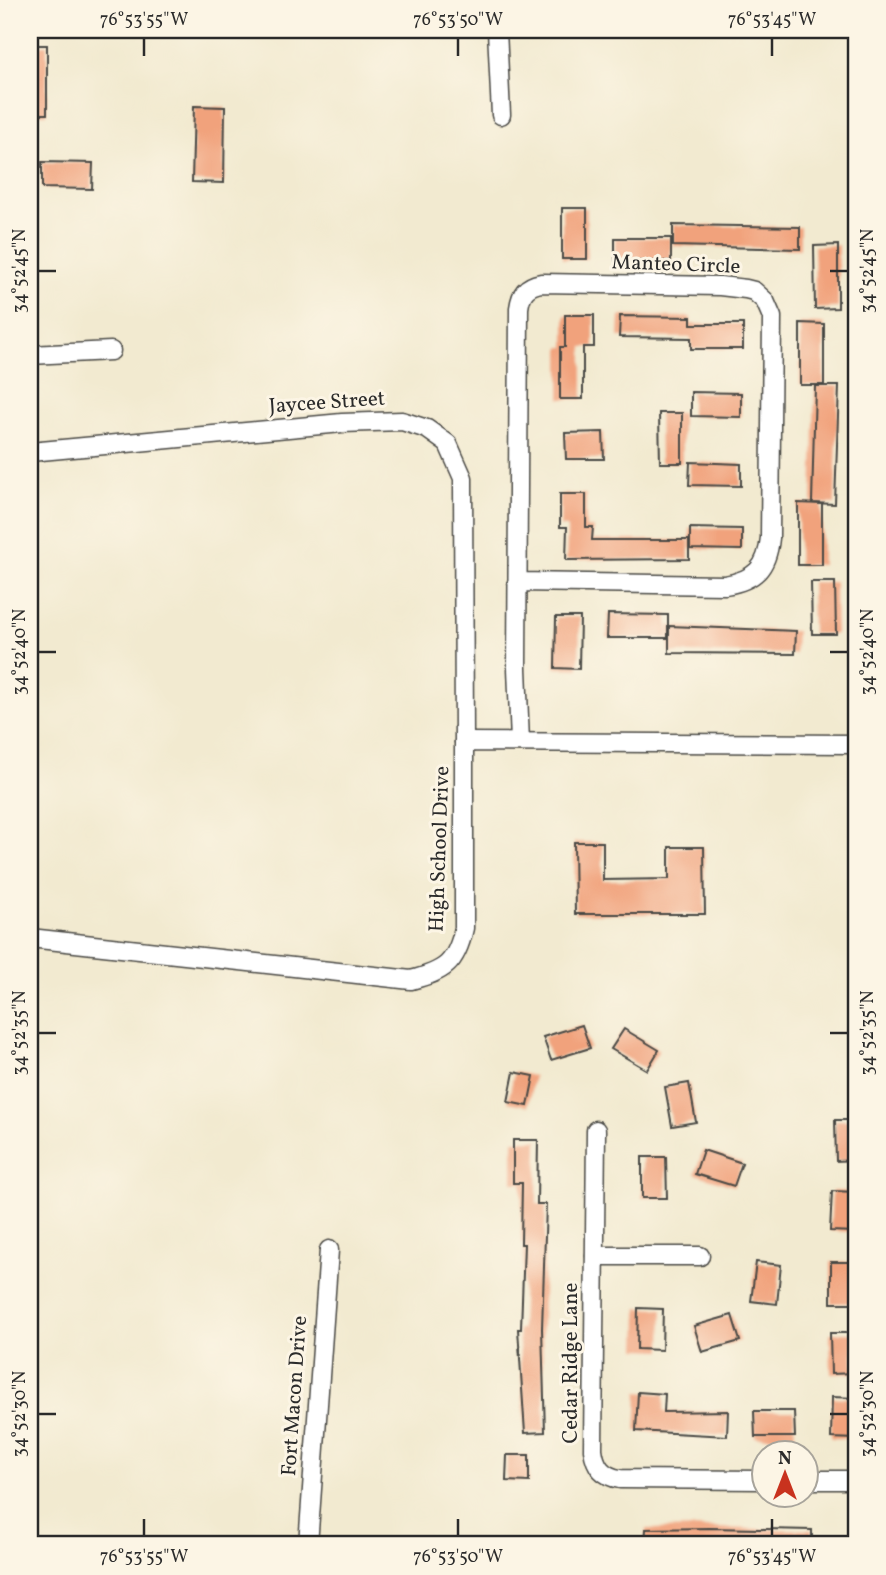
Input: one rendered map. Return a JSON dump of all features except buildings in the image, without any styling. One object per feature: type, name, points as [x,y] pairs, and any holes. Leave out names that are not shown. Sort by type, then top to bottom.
[{"type":"street","points":[[497,30],[501,115]]},
{"type":"street","name":"Manteo Circle","points":[[517,582],[725,584],[749,579],[759,572],[765,563],[770,538],[772,317],[765,302],[754,291],[720,286],[541,283],[524,290],[519,308],[517,582],[520,742]]},
{"type":"street","points":[[30,355],[111,351]]},
{"type":"street","name":"Jaycee Street","points":[[30,452],[342,423],[402,421],[427,429],[448,444],[463,478],[464,742]]},
{"type":"street","name":"High School Drive","points":[[30,938],[411,979],[439,972],[456,953],[464,928],[464,742],[856,744]]},
{"type":"street","name":"Cedar Ridge Lane","points":[[596,1130],[593,1449],[597,1467],[606,1475],[620,1479],[750,1480]]},
{"type":"street","name":"Fort Macon Drive","points":[[308,1545],[329,1250]]},
{"type":"street","points":[[595,1255],[700,1256]]},
{"type":"street","points":[[820,1480],[856,1480]]}]
